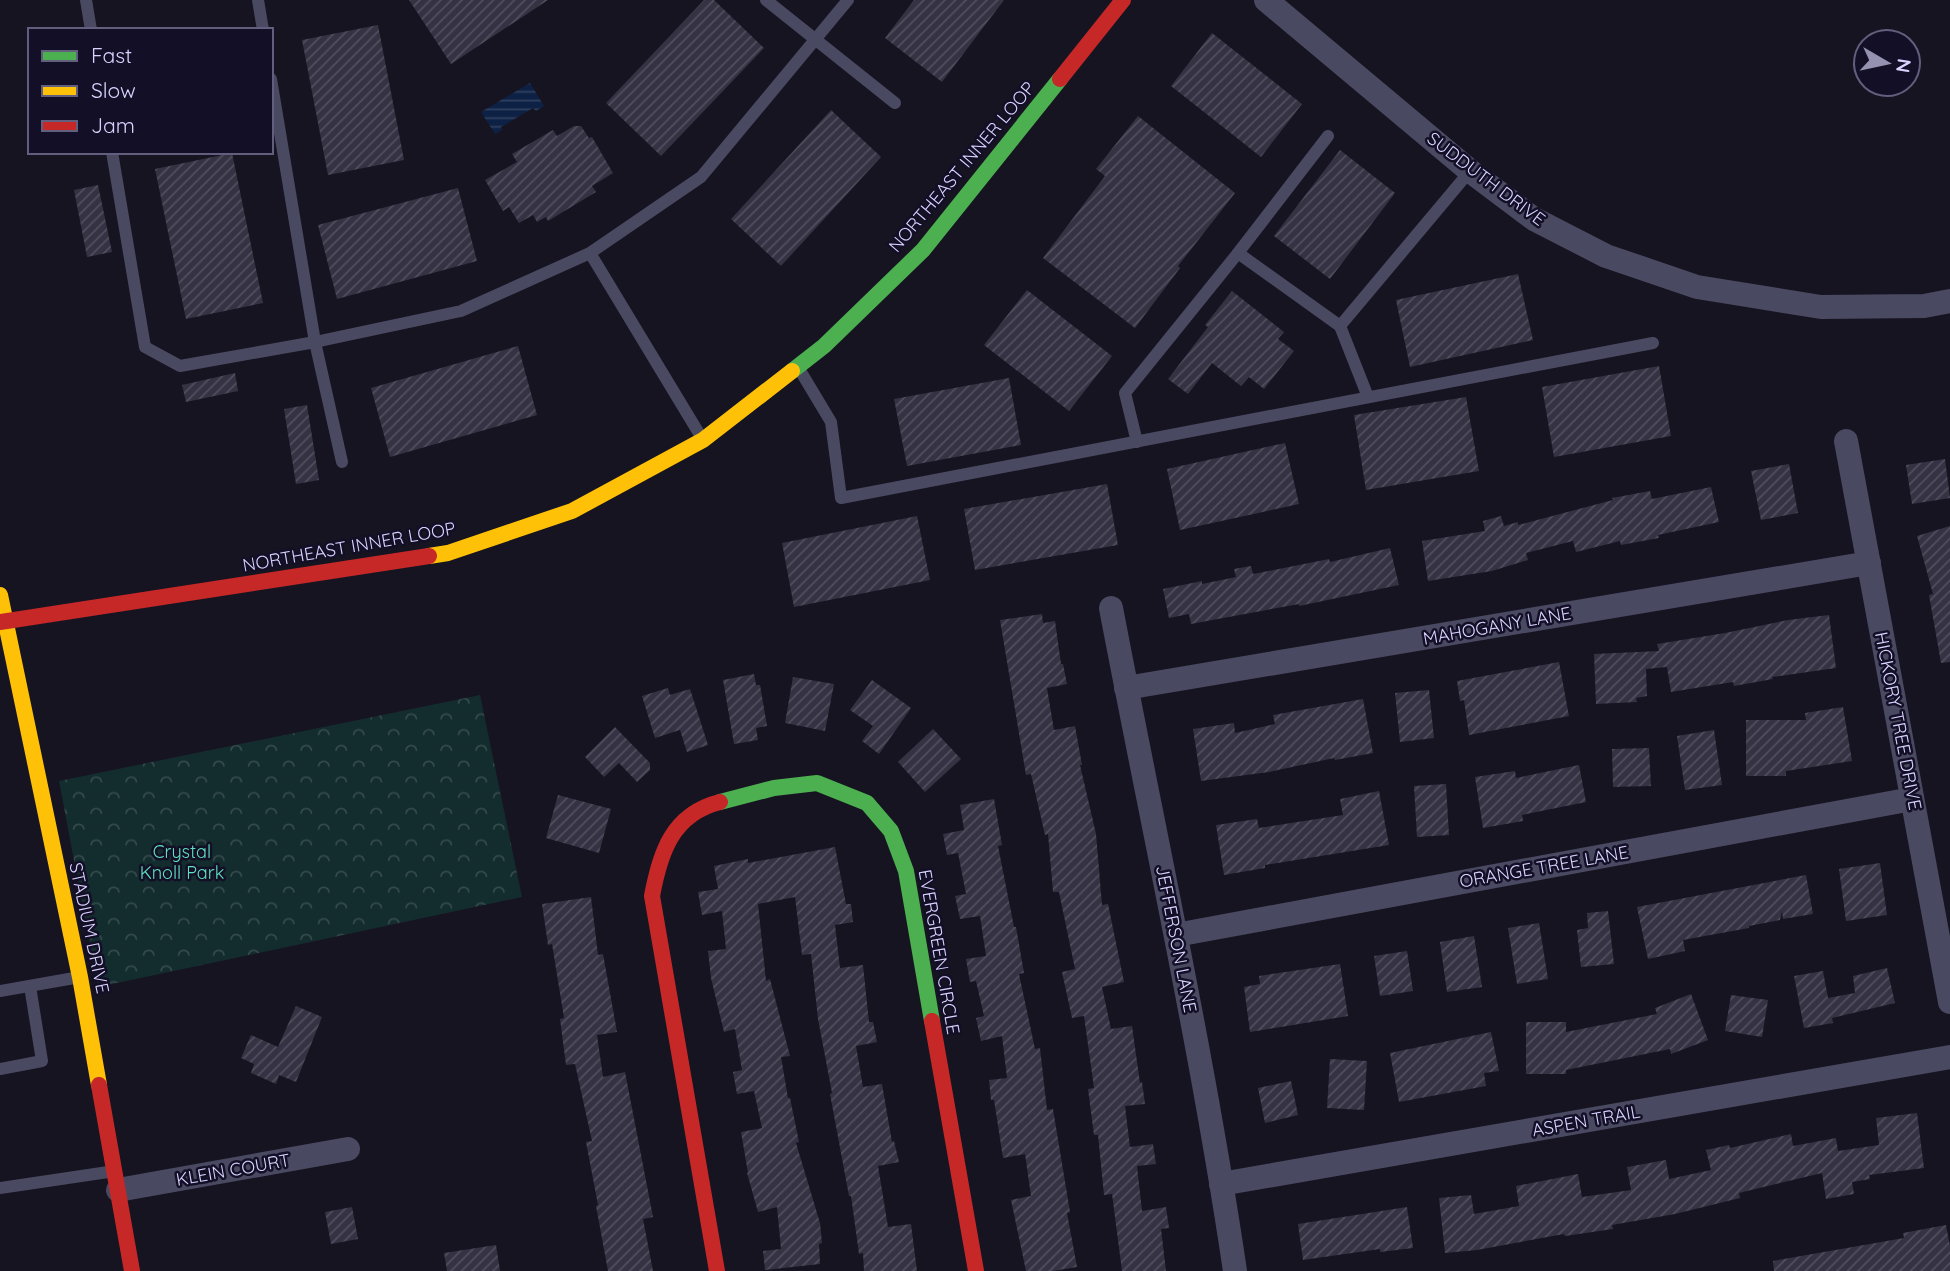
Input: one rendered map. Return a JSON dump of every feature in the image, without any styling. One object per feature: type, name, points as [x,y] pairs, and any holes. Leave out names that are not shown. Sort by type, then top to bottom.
[{"type":"street","name":"NORTHEAST INNER LOOP","points":[[2,622],[448,553],[572,511],[703,440],[824,346],[923,250],[1123,0]]},
{"type":"street","name":"SUDDUTH DRIVE","points":[[1266,0],[1469,171],[1534,219],[1606,256],[1697,287],[1821,307],[1924,306],[1950,301]]},
{"type":"street","name":"HICKORY TREE DRIVE","points":[[1846,440],[1950,1002]]},
{"type":"street","name":"MAHOGANY LANE","points":[[1126,688],[1869,564]]},
{"type":"street","name":"STADIUM DRIVE","points":[[0,595],[2,622],[80,977],[132,1271]]},
{"type":"street","name":"JEFFERSON LANE","points":[[1111,608],[1176,935],[1222,1184],[1235,1271]]},
{"type":"street","name":"EVERGREEN CIRCLE","points":[[717,1271],[652,896],[657,864],[670,838],[686,818],[711,804],[774,788],[817,783],[867,803],[891,831],[906,871],[976,1271]]},
{"type":"street","name":"ORANGE TREE LANE","points":[[1176,935],[1912,799]]},
{"type":"street","name":"ASPEN TRAIL","points":[[1222,1184],[1950,1057]]},
{"type":"street","name":"KLEIN COURT","points":[[116,1180],[348,1149]]},
{"type":"lane","points":[[86,0],[92,28]]},
{"type":"lane","points":[[258,0],[263,28]]},
{"type":"lane","points":[[766,0],[895,103]]},
{"type":"lane","points":[[112,154],[145,347],[180,366],[461,312],[590,253],[701,177],[848,0]]},
{"type":"lane","points":[[273,91],[315,342],[342,462]]},
{"type":"lane","points":[[1137,442],[1125,393],[1328,136]]},
{"type":"lane","points":[[1340,326],[1469,171]]},
{"type":"lane","points":[[590,253],[703,440]]},
{"type":"lane","points":[[1238,253],[1340,326],[1368,397]]},
{"type":"lane","points":[[798,367],[831,422],[841,498],[1653,343]]},
{"type":"lane","points":[[0,991],[80,977]]},
{"type":"lane","points":[[0,1069],[42,1061],[30,986]]},
{"type":"lane","points":[[0,1188],[116,1180]]},
{"type":"green space","name":"Crystal Knoll Park","points":[[480,695],[522,897],[98,987],[59,781]]},
{"type":"water","points":[[530,83],[544,106],[536,111],[533,108],[501,127],[502,130],[495,134],[481,112]]},
{"type":"building","points":[[409,0],[548,0],[451,64]]},
{"type":"building","points":[[704,0],[714,0],[764,48],[661,156],[606,103]]},
{"type":"building","points":[[914,0],[1004,0],[942,82],[885,38]]},
{"type":"building","points":[[378,25],[404,160],[328,175],[302,40]]},
{"type":"building","points":[[1212,33],[1302,104],[1261,157],[1171,86]]},
{"type":"building","points":[[831,110],[881,157],[781,266],[731,219]]},
{"type":"building","points":[[1138,116],[1235,193],[1178,266],[1180,268],[1135,328],[1043,258],[1105,176],[1096,169]]},
{"type":"building","points":[[574,126],[581,126],[589,138],[592,137],[613,173],[592,186],[596,192],[548,221],[546,217],[537,222],[533,215],[519,223],[509,207],[503,211],[485,180],[517,162],[512,154],[553,130],[557,136]]},
{"type":"building","points":[[1340,150],[1395,193],[1330,279],[1274,236]]},
{"type":"building","points":[[232,154],[263,303],[186,319],[155,169]]},
{"type":"building","points":[[98,185],[112,252],[87,257],[74,190]]},
{"type":"building","points":[[458,188],[477,261],[337,299],[318,225]]},
{"type":"building","points":[[1518,274],[1533,340],[1410,367],[1396,300]]},
{"type":"building","points":[[1027,290],[1112,356],[1069,411],[984,345]]},
{"type":"building","points":[[1232,291],[1284,332],[1278,339],[1294,351],[1264,389],[1249,377],[1241,386],[1212,363],[1188,394],[1168,379]]},
{"type":"building","points":[[518,346],[537,415],[390,457],[371,388]]},
{"type":"building","points":[[1659,366],[1671,436],[1554,457],[1542,387]]},
{"type":"building","points":[[235,373],[238,391],[186,402],[182,385]]},
{"type":"building","points":[[1009,378],[1021,445],[907,466],[894,399]]},
{"type":"building","points":[[1466,397],[1479,471],[1366,490],[1354,415]]},
{"type":"building","points":[[307,405],[319,480],[296,484],[284,409]]},
{"type":"building","points":[[1285,443],[1299,504],[1180,530],[1167,469]]},
{"type":"building","points":[[1945,459],[1950,498],[1912,504],[1906,465]]},
{"type":"building","points":[[1789,464],[1798,513],[1761,520],[1751,471]]},
{"type":"building","points":[[1107,484],[1118,545],[975,570],[964,509]]},
{"type":"building","points":[[1711,487],[1719,522],[1658,535],[1659,538],[1621,545],[1620,541],[1576,552],[1573,541],[1526,553],[1528,560],[1492,571],[1428,581],[1422,541],[1485,531],[1483,521],[1501,516],[1504,526],[1518,522],[1518,525],[1613,500],[1612,498],[1650,491],[1652,499]]},
{"type":"building","points":[[917,516],[930,580],[794,607],[782,543]]},
{"type":"building","points":[[1950,526],[1950,662],[1941,663],[1929,595],[1933,594],[1917,536]]},
{"type":"building","points":[[1390,548],[1399,585],[1299,606],[1191,624],[1189,614],[1169,618],[1163,589],[1236,577],[1234,569],[1251,566],[1253,574],[1329,559],[1330,562]]},
{"type":"building","points":[[1042,614],[1043,623],[1055,621],[1061,664],[1067,684],[1047,688],[1054,730],[1075,726],[1080,765],[1096,834],[1102,905],[1108,904],[1124,982],[1102,987],[1111,1029],[1132,1026],[1140,1083],[1142,1082],[1145,1104],[1125,1106],[1130,1147],[1153,1144],[1156,1164],[1137,1166],[1142,1211],[1166,1207],[1169,1228],[1161,1229],[1166,1271],[1122,1271],[1112,1194],[1104,1195],[1098,1135],[1094,1135],[1088,1089],[1094,1088],[1084,1016],[1072,1018],[1062,972],[1075,969],[1059,892],[1053,892],[1048,834],[1045,835],[1031,774],[1026,775],[1000,620]]},
{"type":"building","points":[[1829,615],[1836,668],[1772,677],[1773,679],[1734,686],[1733,682],[1671,692],[1667,667],[1646,669],[1647,696],[1636,698],[1637,702],[1596,704],[1594,654],[1659,651],[1657,644]]},
{"type":"building","points":[[1559,662],[1569,716],[1469,735],[1464,700],[1460,701],[1457,681]]},
{"type":"building","points":[[754,674],[756,685],[760,685],[767,726],[756,728],[758,740],[734,744],[723,680]]},
{"type":"building","points":[[793,677],[834,684],[825,731],[785,723]]},
{"type":"building","points":[[872,680],[911,708],[879,754],[862,741],[873,726],[850,710]]},
{"type":"building","points":[[668,688],[670,695],[690,689],[708,745],[687,752],[680,730],[655,738],[642,696]]},
{"type":"building","points":[[1429,690],[1434,738],[1400,742],[1395,693]]},
{"type":"building","points":[[1363,699],[1373,753],[1201,781],[1193,729],[1234,723],[1235,733],[1275,724],[1273,715]]},
{"type":"building","points":[[1843,707],[1852,761],[1786,771],[1786,776],[1746,776],[1746,720],[1806,720],[1805,713]]},
{"type":"building","points":[[615,727],[650,763],[650,770],[637,782],[619,763],[604,777],[585,757]]},
{"type":"building","points":[[933,729],[961,759],[925,792],[898,762]]},
{"type":"building","points":[[1714,730],[1722,785],[1685,790],[1677,736]]},
{"type":"building","points":[[1649,748],[1651,786],[1613,787],[1612,749]]},
{"type":"building","points":[[1579,765],[1586,802],[1522,815],[1523,821],[1483,828],[1475,777],[1515,771],[1516,778]]},
{"type":"building","points":[[1446,784],[1449,835],[1417,837],[1414,786]]},
{"type":"building","points":[[1379,791],[1389,845],[1265,865],[1265,868],[1224,875],[1216,825],[1257,819],[1259,828],[1343,815],[1340,799]]},
{"type":"building","points":[[558,795],[611,809],[599,853],[546,838]]},
{"type":"building","points":[[994,799],[1002,845],[998,846],[1024,973],[1019,974],[1035,1049],[1040,1048],[1047,1110],[1053,1109],[1077,1267],[1053,1271],[1026,1271],[1011,1200],[1031,1196],[1025,1154],[1003,1158],[989,1080],[1007,1078],[1002,1036],[981,1041],[976,1018],[984,1016],[976,981],[970,982],[966,959],[986,956],[980,916],[960,919],[955,896],[966,894],[958,853],[947,855],[943,834],[964,830],[960,805]]},
{"type":"building","points":[[835,847],[846,904],[851,904],[853,922],[835,925],[840,968],[863,965],[869,1022],[873,1022],[877,1042],[856,1046],[863,1087],[882,1084],[892,1142],[894,1141],[899,1162],[878,1166],[888,1227],[911,1224],[917,1271],[864,1271],[863,1253],[859,1254],[851,1196],[830,1094],[832,1093],[818,1019],[811,954],[802,955],[795,897],[758,904],[766,981],[770,979],[790,1056],[781,1057],[799,1142],[796,1143],[820,1223],[822,1243],[819,1244],[820,1264],[765,1270],[763,1251],[781,1249],[777,1207],[758,1212],[747,1173],[741,1132],[762,1128],[754,1091],[737,1094],[733,1072],[742,1070],[735,1029],[724,1032],[711,978],[708,951],[726,949],[722,911],[702,915],[698,892],[718,889],[714,866],[748,859],[748,863]]},
{"type":"building","points":[[1880,863],[1887,915],[1846,921],[1839,869]]},
{"type":"building","points":[[1806,875],[1813,914],[1783,919],[1782,911],[1780,920],[1683,940],[1685,951],[1648,959],[1637,907]]},
{"type":"building","points":[[591,897],[598,955],[603,954],[617,1032],[597,1035],[603,1077],[625,1072],[653,1217],[643,1219],[653,1271],[608,1271],[586,1142],[592,1141],[575,1064],[566,1065],[560,1019],[564,1018],[552,944],[548,945],[542,904]]},
{"type":"building","points":[[1608,911],[1614,964],[1581,967],[1577,930],[1588,928],[1587,913]]},
{"type":"building","points":[[1539,923],[1548,979],[1517,984],[1508,928]]},
{"type":"building","points":[[1474,936],[1482,987],[1447,992],[1440,942]]},
{"type":"building","points":[[1407,951],[1413,991],[1380,996],[1374,956]]},
{"type":"building","points":[[1340,964],[1348,1016],[1250,1032],[1244,987],[1260,984],[1259,976]]},
{"type":"building","points":[[1887,968],[1895,1003],[1832,1018],[1833,1023],[1804,1028],[1794,976],[1823,971],[1828,998],[1855,993],[1853,976]]},
{"type":"building","points":[[1691,994],[1708,1040],[1671,1054],[1670,1049],[1566,1070],[1566,1074],[1526,1074],[1526,1022],[1566,1022],[1566,1032],[1657,1014],[1655,1008]]},
{"type":"building","points":[[1731,995],[1768,1000],[1762,1037],[1725,1031]]},
{"type":"building","points":[[296,1006],[322,1017],[296,1082],[279,1075],[276,1084],[251,1073],[254,1064],[241,1058],[251,1035],[278,1047]]},
{"type":"building","points":[[1491,1032],[1499,1071],[1484,1073],[1486,1086],[1399,1102],[1390,1053]]},
{"type":"building","points":[[1330,1059],[1367,1061],[1364,1110],[1327,1108]]},
{"type":"building","points":[[1291,1081],[1298,1115],[1265,1123],[1258,1088]]},
{"type":"building","points":[[1917,1113],[1924,1168],[1869,1175],[1870,1179],[1852,1182],[1854,1194],[1826,1199],[1822,1173],[1739,1193],[1740,1198],[1675,1214],[1612,1225],[1613,1229],[1445,1253],[1439,1198],[1471,1195],[1474,1214],[1519,1206],[1516,1186],[1578,1174],[1582,1197],[1631,1190],[1627,1167],[1666,1160],[1669,1179],[1711,1170],[1706,1150],[1729,1145],[1730,1148],[1791,1134],[1793,1146],[1836,1138],[1838,1151],[1879,1145],[1876,1118]]},
{"type":"building","points":[[352,1207],[358,1239],[331,1244],[325,1212]]},
{"type":"building","points":[[1407,1207],[1413,1248],[1380,1252],[1380,1249],[1303,1260],[1298,1224]]},
{"type":"building","points":[[1946,1225],[1950,1246],[1950,1271],[1774,1271],[1773,1261],[1904,1238],[1903,1233]]},
{"type":"building","points":[[496,1245],[500,1271],[447,1271],[444,1253]]},
{"type":"traffic: fast","points":[[792,371],[824,346],[923,250],[1060,79]]},
{"type":"traffic: fast","points":[[720,802],[774,788],[817,783],[867,803],[891,831],[906,871],[932,1021]]},
{"type":"traffic: slow","points":[[429,556],[448,553],[572,511],[703,440],[792,371]]},
{"type":"traffic: slow","points":[[0,595],[80,977],[99,1085]]},
{"type":"traffic: jam","points":[[1060,79],[1123,0]]},
{"type":"traffic: jam","points":[[0,622],[429,556]]},
{"type":"traffic: jam","points":[[717,1271],[652,896],[659,865],[671,837],[690,816],[720,802]]},
{"type":"traffic: jam","points":[[932,1021],[976,1271]]},
{"type":"traffic: jam","points":[[99,1085],[132,1271]]}]
